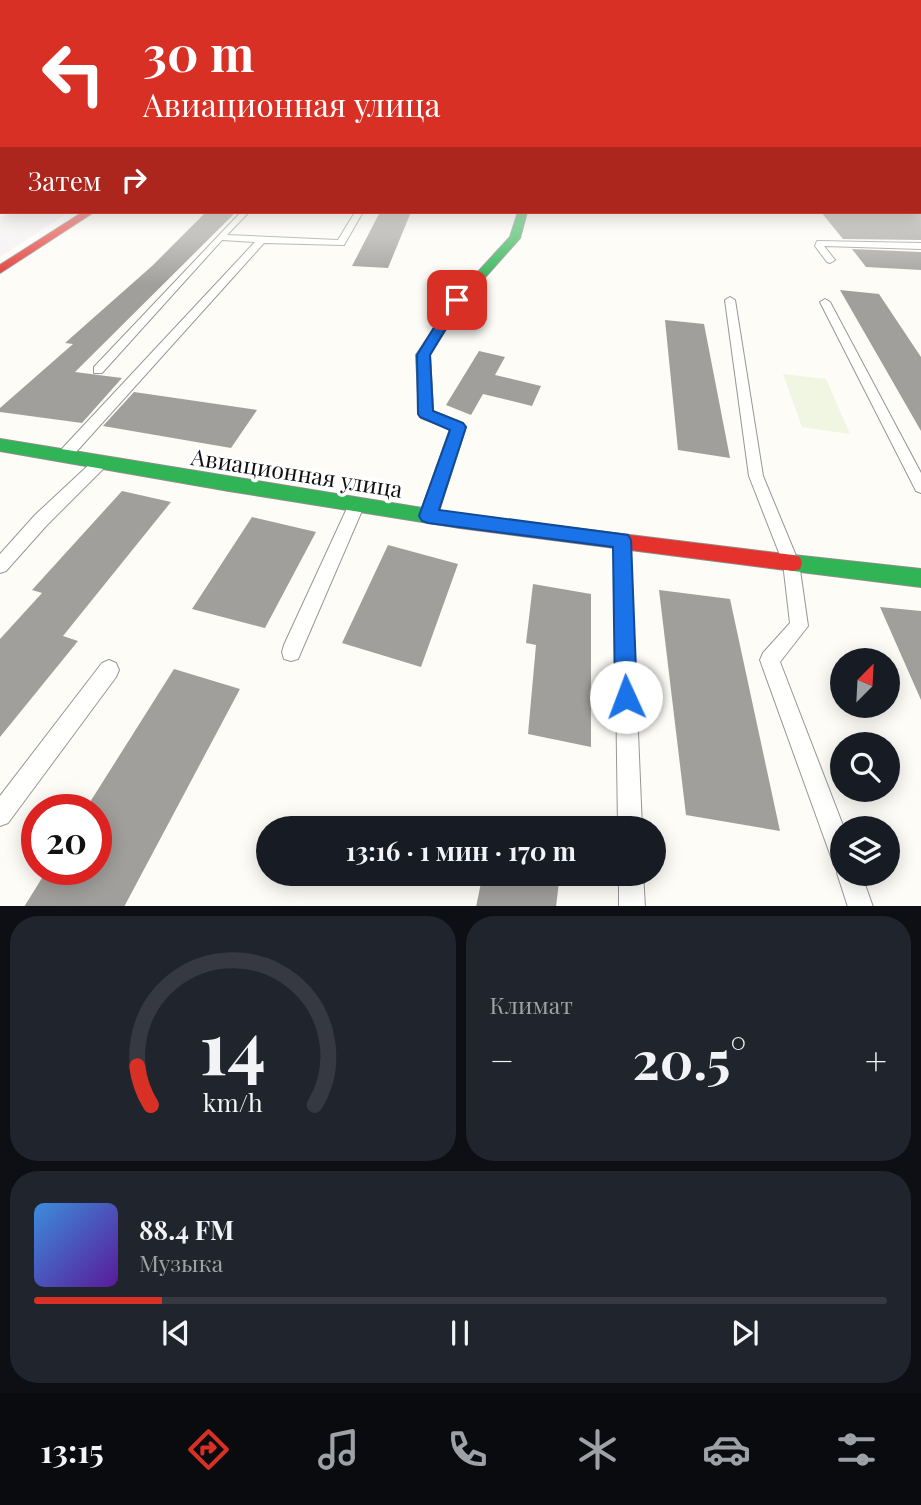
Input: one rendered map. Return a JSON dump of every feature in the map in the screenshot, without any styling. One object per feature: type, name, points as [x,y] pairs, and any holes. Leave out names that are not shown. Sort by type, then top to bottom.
[{"type":"street","points":[[0,270],[86,214]]},
{"type":"street","points":[[428,516],[458,427],[426,414],[423,355],[457,300],[515,238],[521,214]]},
{"type":"street","name":"Авиационная улица","points":[[0,445],[428,516],[790,564],[921,578]]},
{"type":"lane","points":[[98,370],[242,214]]},
{"type":"lane","points":[[220,237],[341,243],[358,214]]},
{"type":"lane","points":[[63,457],[262,240]]},
{"type":"lane","points":[[830,260],[819,246],[820,243],[827,241],[921,246]]},
{"type":"lane","points":[[730,300],[756,476],[790,564],[799,626],[770,660],[830,822]]},
{"type":"lane","points":[[825,303],[921,487]]},
{"type":"lane","points":[[0,566],[7,549],[100,463]]},
{"type":"lane","points":[[291,652],[357,504]]},
{"type":"lane","points":[[622,540],[629,816]]},
{"type":"lane","points":[[0,815],[109,670]]},
{"type":"lane","points":[[631,886],[632,906]]},
{"type":"lane","points":[[854,886],[862,906]]},
{"type":"shaded area","points":[[8,214],[66,214],[0,257],[0,218]]},
{"type":"green space","points":[[783,374],[826,379],[850,434],[802,427]]},
{"type":"building","points":[[204,214],[234,214],[75,372],[122,378],[82,423],[0,412],[0,408],[73,344],[65,343],[152,266]]},
{"type":"building","points":[[379,214],[410,214],[388,268],[352,266]]},
{"type":"building","points":[[823,214],[921,214],[921,240],[843,239]]},
{"type":"building","points":[[852,249],[921,252],[921,270],[866,267]]},
{"type":"building","points":[[840,290],[879,294],[921,357],[921,431]]},
{"type":"building","points":[[665,320],[704,324],[730,458],[678,450]]},
{"type":"building","points":[[479,351],[505,357],[495,375],[541,386],[532,406],[483,394],[471,415],[446,405]]},
{"type":"building","points":[[134,392],[257,410],[231,448],[103,426]]},
{"type":"building","points":[[122,491],[171,502],[63,636],[78,641],[0,737],[0,639],[42,593],[32,590]]},
{"type":"building","points":[[252,517],[316,532],[265,628],[192,609]]},
{"type":"building","points":[[388,545],[458,564],[421,667],[342,643]]},
{"type":"building","points":[[533,584],[591,594],[591,747],[528,734],[536,645],[526,643]]},
{"type":"building","points":[[659,590],[730,599],[780,831],[686,815]]},
{"type":"building","points":[[880,607],[921,611],[921,700],[900,648]]},
{"type":"building","points":[[174,669],[240,689],[125,906],[25,906],[38,885],[112,885],[112,794],[95,794]]},
{"type":"building","points":[[480,886],[558,886],[556,906],[476,906]]},
{"type":"traffic: fast","points":[[428,516],[458,427],[426,414],[423,355],[458,300],[515,238],[521,214]]},
{"type":"traffic: fast","points":[[0,445],[229,485],[460,521]]},
{"type":"traffic: fast","points":[[793,563],[921,578]]},
{"type":"traffic: jam","points":[[0,270],[86,214]]},
{"type":"traffic: jam","points":[[460,521],[793,563]]},
{"type":"route","points":[[457,300],[423,355],[426,414],[458,427],[428,516],[622,540],[626,697]]}]
